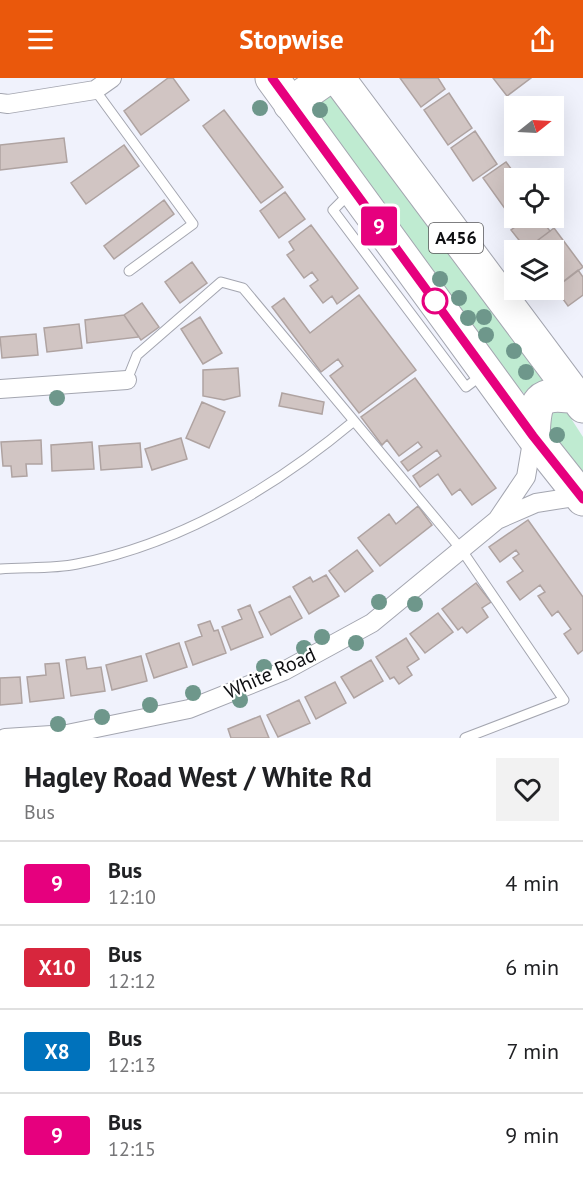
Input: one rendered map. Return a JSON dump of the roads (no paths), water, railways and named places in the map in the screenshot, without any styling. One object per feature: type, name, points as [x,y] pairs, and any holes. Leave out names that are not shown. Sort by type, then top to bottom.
[{"type":"highway","name":"A456","points":[[272,78],[533,436],[582,497]]},
{"type":"highway","points":[[291,104],[327,78]]},
{"type":"highway","name":"A456","points":[[338,78],[580,402]]},
{"type":"highway","points":[[533,436],[535,408],[541,398],[554,394],[580,402]]},
{"type":"street","points":[[0,103],[8,104],[95,90],[112,78]]},
{"type":"street","points":[[0,389],[127,380]]},
{"type":"street","name":"White Road","points":[[5,738],[68,736],[189,709],[284,671],[372,623],[496,520],[526,477],[533,436]]},
{"type":"street","name":"White Road","points":[[496,520],[536,503],[582,497]]},
{"type":"lane","points":[[95,90],[193,224],[129,271]]},
{"type":"lane","points":[[127,380],[137,355],[221,282],[243,288],[461,549],[564,700],[465,738]]},
{"type":"lane","points":[[0,569],[76,565],[163,540],[223,510],[314,455],[354,421]]}]
